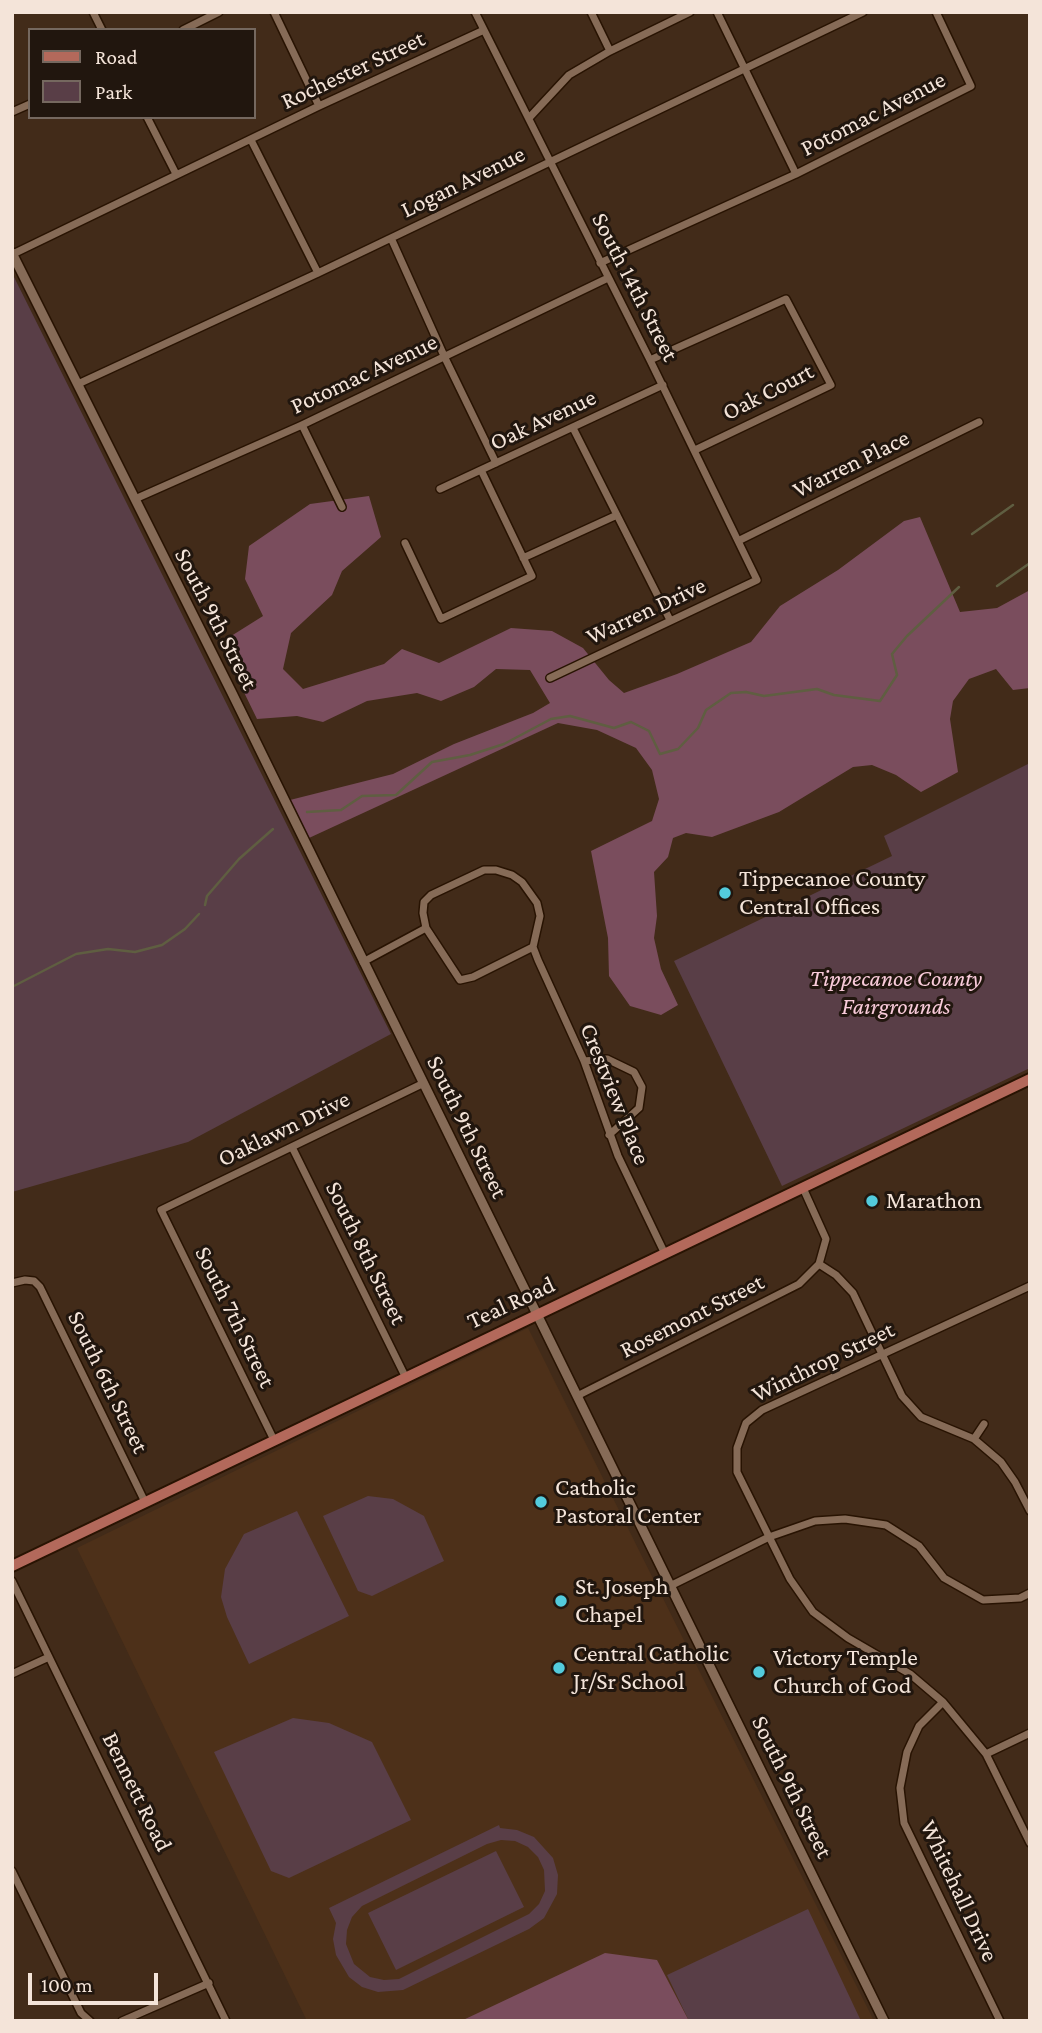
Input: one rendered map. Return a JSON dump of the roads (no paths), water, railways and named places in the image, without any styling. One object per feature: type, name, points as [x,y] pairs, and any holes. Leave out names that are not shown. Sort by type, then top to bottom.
[{"type":"main road","name":"Teal Road","points":[[12,1566],[1030,1079]]},
{"type":"street","points":[[93,12],[101,28]]},
{"type":"street","points":[[187,28],[219,12]]},
{"type":"street","points":[[274,12],[319,106]]},
{"type":"street","name":"South 14th Street","points":[[475,12],[740,540],[757,580]]},
{"type":"street","points":[[591,12],[610,51]]},
{"type":"street","points":[[529,118],[569,75],[610,51],[691,12]]},
{"type":"street","points":[[717,12],[796,174]]},
{"type":"street","name":"Logan Avenue","points":[[78,384],[318,273],[863,12]]},
{"type":"street","name":"Potomac Avenue","points":[[600,263],[796,174],[971,86],[936,12]]},
{"type":"street","name":"Rochester Street","points":[[12,253],[484,30]]},
{"type":"street","points":[[12,112],[28,105]]},
{"type":"street","points":[[148,119],[176,174]]},
{"type":"street","points":[[251,140],[318,273]]},
{"type":"street","points":[[391,238],[496,463]]},
{"type":"street","name":"South 9th Street","points":[[12,253],[538,1313],[884,2021]]},
{"type":"street","name":"Potomac Avenue","points":[[135,499],[302,425],[608,278]]},
{"type":"street","name":"Oak Court","points":[[650,360],[786,299],[831,385],[695,450]]},
{"type":"street","name":"Oak Avenue","points":[[440,489],[663,385]]},
{"type":"street","name":"Warren Place","points":[[740,540],[979,422]]},
{"type":"street","points":[[302,425],[342,507]]},
{"type":"street","points":[[573,428],[670,620]]},
{"type":"street","points":[[405,543],[441,619],[532,576],[481,470]]},
{"type":"street","points":[[523,558],[617,515]]},
{"type":"street","name":"Warren Drive","points":[[550,678],[757,580]]},
{"type":"street","points":[[484,870],[496,870],[512,875],[522,882],[537,903],[540,916],[533,947],[460,980],[426,928],[424,902],[431,895],[484,870]]},
{"type":"street","points":[[363,962],[426,928]]},
{"type":"street","name":"Crestview Place","points":[[533,947],[584,1061],[609,1135],[665,1254]]},
{"type":"street","points":[[584,1061],[607,1059],[634,1072],[642,1087],[639,1108],[609,1135]]},
{"type":"street","name":"Oaklawn Drive","points":[[161,1210],[424,1083]]},
{"type":"street","name":"South 8th Street","points":[[292,1147],[405,1376]]},
{"type":"street","points":[[803,1188],[826,1239],[819,1264],[836,1275],[853,1293],[902,1396],[921,1417],[974,1439],[1001,1462],[1030,1511]]},
{"type":"street","name":"South 7th Street","points":[[161,1210],[274,1440]]},
{"type":"street","name":"Rosemont Street","points":[[577,1396],[799,1284],[819,1264]]},
{"type":"street","name":"South 6th Street","points":[[12,1283],[34,1281],[44,1295],[145,1502]]},
{"type":"street","name":"Winthrop Street","points":[[769,1537],[737,1472],[737,1448],[746,1423],[762,1410],[1030,1286]]},
{"type":"street","points":[[974,1439],[984,1424]]},
{"type":"street","points":[[670,1586],[769,1537],[815,1521],[845,1519],[886,1525],[919,1546],[944,1578],[983,1600],[1020,1598],[1030,1593]]},
{"type":"street","points":[[769,1537],[790,1579],[813,1612],[848,1638],[911,1674],[943,1702],[986,1755],[1030,1843]]},
{"type":"street","name":"Bennett Road","points":[[12,1581],[226,2021]]},
{"type":"street","points":[[12,1674],[49,1657]]},
{"type":"street","name":"Whitehall Drive","points":[[943,1702],[919,1726],[906,1752],[900,1788],[904,1823],[1000,2021]]},
{"type":"street","points":[[986,1755],[1030,1733]]},
{"type":"street","points":[[12,1871],[81,2013],[90,2021]]},
{"type":"street","points":[[122,2021],[209,1983]]},
{"type":"waterway","points":[[972,534],[1013,505]]},
{"type":"waterway","points":[[997,586],[1030,563]]},
{"type":"waterway","points":[[307,812],[341,810],[362,796],[396,795],[432,762],[470,755],[504,744],[551,719],[570,716],[614,728],[631,722],[649,731],[660,754],[678,749],[698,728],[706,710],[731,693],[746,692],[764,696],[817,689],[834,695],[880,701],[897,675],[892,654],[907,636],[959,587]]},
{"type":"waterway","points":[[205,905],[207,896],[239,859],[273,829]]},
{"type":"waterway","points":[[12,987],[76,954],[108,949],[135,952],[162,945],[185,929],[199,914]]},
{"type":"place","name":"Tippecanoe County Central Offices","points":[[725,893]]},
{"type":"place","name":"Marathon","points":[[872,1201]]},
{"type":"place","name":"Catholic Pastoral Center","points":[[541,1502]]},
{"type":"place","name":"St. Joseph Chapel","points":[[561,1601]]},
{"type":"place","name":"Central Catholic Jr/Sr School","points":[[559,1668]]},
{"type":"place","name":"Victory Temple Church of God","points":[[759,1672]]},
{"type":"park label","name":"Tippecanoe County Fairgrounds","points":[[896,993]]}]
